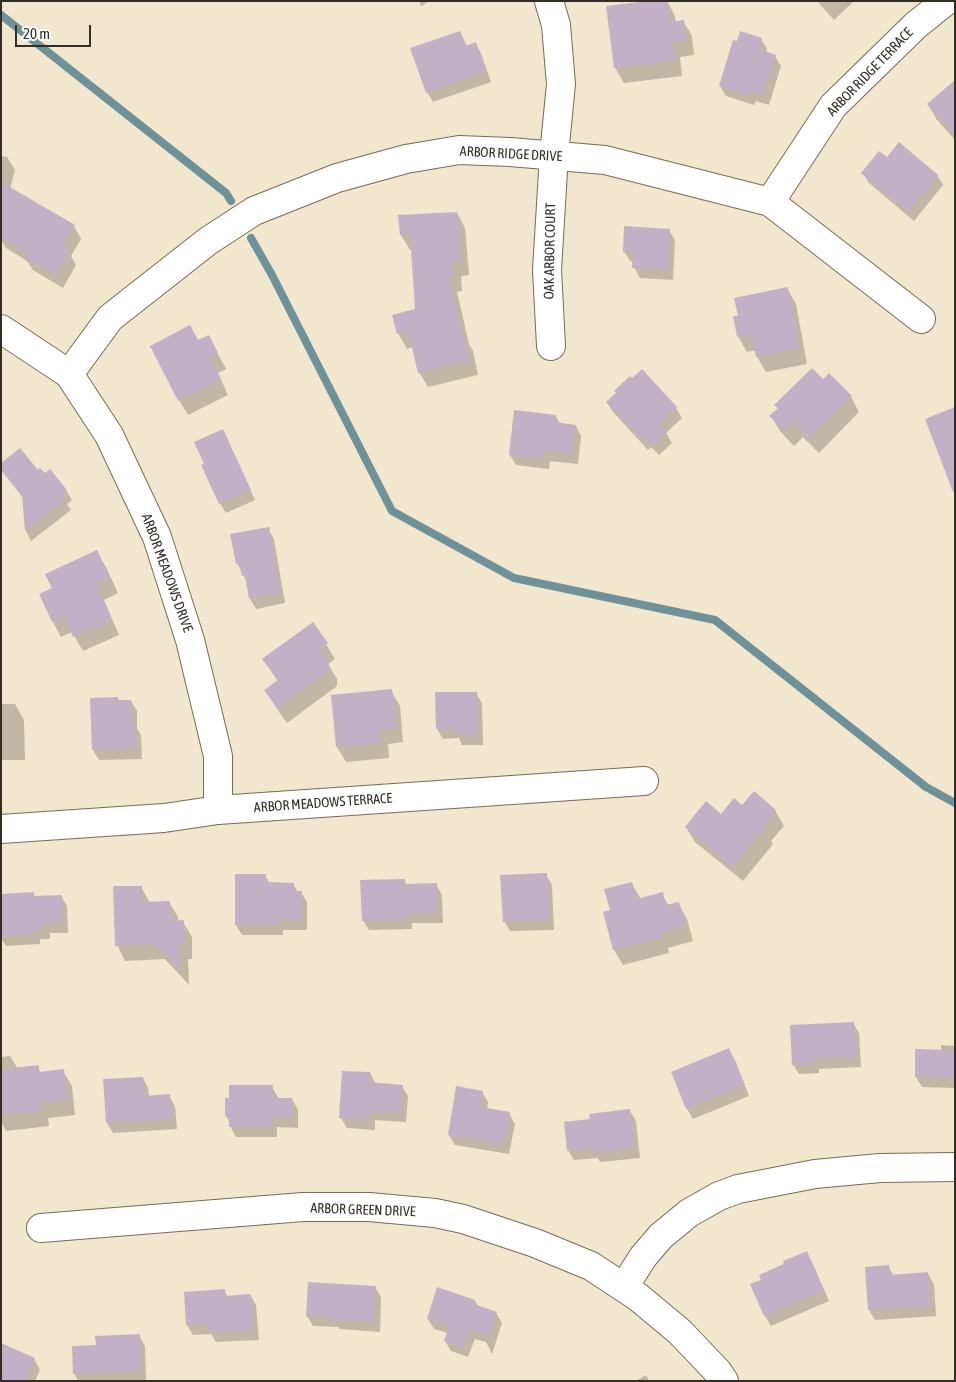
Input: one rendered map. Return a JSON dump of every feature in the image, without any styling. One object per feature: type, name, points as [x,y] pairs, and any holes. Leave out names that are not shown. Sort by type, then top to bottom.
[{"type":"street","name":"OAK ARBOR COURT","points":[[549,1],[556,25],[561,84],[554,155],[548,270],[551,346]]},
{"type":"street","name":"ARBOR RIDGE TERRACE","points":[[770,202],[833,106],[916,25],[946,1]]},
{"type":"street","name":"ARBOR RIDGE DRIVE","points":[[69,374],[110,318],[208,241],[254,211],[337,178],[406,159],[459,150],[554,155],[604,160],[770,202],[921,319]]},
{"type":"street","name":"ARBOR MEADOWS DRIVE","points":[[1,329],[69,374],[109,435],[156,536],[190,640],[218,756],[218,810]]},
{"type":"street","name":"ARBOR MEADOWS TERRACE","points":[[1,829],[164,818],[218,810],[644,780]]},
{"type":"street","points":[[624,1287],[643,1257],[661,1236],[688,1213],[719,1196],[738,1189],[815,1174],[880,1168],[955,1167]]},
{"type":"street","name":"ARBOR GREEN DRIVE","points":[[41,1228],[303,1207],[369,1207],[426,1212],[463,1219],[535,1243],[591,1266],[638,1297],[680,1332],[718,1372],[724,1381]]},
{"type":"building","points":[[648,1],[667,1],[670,22],[684,20],[686,40],[672,42],[675,61],[614,68],[606,6]]},
{"type":"building","points":[[460,31],[466,46],[476,42],[486,71],[426,93],[410,48]]},
{"type":"building","points":[[740,31],[762,38],[759,49],[776,55],[763,96],[750,91],[749,95],[719,86],[733,40],[737,41]]},
{"type":"building","points":[[955,80],[955,136],[927,104]]},
{"type":"building","points":[[899,142],[938,175],[908,212],[861,173],[879,151],[887,157]]},
{"type":"building","points":[[1,182],[75,225],[62,246],[69,251],[55,275],[24,257],[26,252],[1,238]]},
{"type":"building","points":[[457,212],[461,260],[453,261],[454,276],[449,277],[462,335],[464,334],[470,360],[418,373],[408,331],[397,334],[392,315],[415,309],[410,235],[400,235],[398,215]]},
{"type":"building","points":[[624,226],[670,229],[668,270],[632,268],[633,252],[623,252]]},
{"type":"building","points":[[788,287],[799,349],[756,357],[751,334],[737,337],[733,316],[738,316],[734,298]]},
{"type":"building","points":[[190,325],[198,340],[209,335],[218,353],[210,358],[221,379],[178,401],[150,346]]},
{"type":"building","points":[[812,368],[823,379],[829,373],[852,396],[809,438],[794,422],[785,431],[769,416],[778,408],[774,405]]},
{"type":"building","points":[[642,369],[677,407],[659,424],[667,433],[653,446],[645,437],[642,440],[606,402],[616,393],[614,391],[630,376],[632,378]]},
{"type":"building","points":[[955,407],[955,492],[953,492],[925,419]]},
{"type":"building","points":[[514,410],[556,415],[555,422],[576,425],[573,454],[545,451],[544,459],[509,455]]},
{"type":"building","points":[[223,429],[251,490],[219,504],[201,465],[204,464],[194,442]]},
{"type":"building","points":[[20,448],[38,470],[40,468],[45,473],[50,469],[67,490],[62,494],[66,499],[25,531],[22,495],[1,470],[1,463]]},
{"type":"building","points":[[269,527],[280,593],[249,599],[245,575],[242,576],[239,563],[236,564],[230,534]]},
{"type":"building","points":[[97,550],[110,578],[96,584],[112,620],[73,637],[64,616],[52,622],[39,594],[52,588],[45,574]]},
{"type":"building","points":[[313,622],[328,643],[319,649],[329,663],[329,671],[277,708],[264,690],[278,680],[262,659]]},
{"type":"building","points":[[392,689],[396,727],[380,729],[381,743],[336,747],[331,695]]},
{"type":"building","points":[[435,692],[477,692],[478,735],[455,735],[455,729],[436,729]]},
{"type":"building","points":[[118,697],[118,700],[131,700],[132,723],[136,723],[136,749],[92,750],[90,698]]},
{"type":"building","points":[[754,791],[776,810],[763,826],[765,828],[733,867],[685,827],[706,801],[721,814],[734,798],[742,805]]},
{"type":"building","points":[[547,873],[549,920],[503,922],[500,875]]},
{"type":"building","points":[[235,874],[266,874],[266,882],[294,883],[294,891],[302,891],[302,920],[278,920],[278,925],[235,925]]},
{"type":"building","points":[[405,879],[405,884],[437,883],[438,913],[407,913],[407,919],[362,921],[360,880]]},
{"type":"building","points":[[632,882],[637,899],[663,892],[666,905],[679,902],[685,926],[660,933],[661,938],[613,950],[603,912],[610,910],[604,889]]},
{"type":"building","points":[[113,886],[142,886],[142,902],[170,901],[171,921],[184,920],[184,944],[180,944],[181,972],[155,944],[115,946]]},
{"type":"building","points":[[34,892],[34,896],[62,895],[63,923],[44,924],[44,930],[35,930],[35,934],[1,936],[1,894]]},
{"type":"building","points":[[854,1022],[856,1057],[814,1059],[814,1063],[792,1065],[790,1025]]},
{"type":"building","points":[[729,1048],[745,1085],[686,1109],[671,1072]]},
{"type":"building","points":[[915,1049],[955,1050],[955,1078],[915,1077]]},
{"type":"building","points":[[39,1065],[39,1072],[64,1069],[67,1100],[40,1103],[41,1111],[1,1115],[1,1069]]},
{"type":"building","points":[[342,1071],[370,1072],[370,1082],[403,1085],[401,1113],[370,1111],[369,1120],[339,1118]]},
{"type":"building","points":[[143,1077],[145,1096],[170,1094],[172,1119],[106,1123],[103,1079]]},
{"type":"building","points":[[229,1085],[273,1085],[272,1098],[292,1098],[292,1118],[272,1117],[272,1127],[229,1127],[229,1117],[225,1116],[225,1098],[229,1098]]},
{"type":"building","points":[[456,1086],[483,1091],[480,1107],[510,1112],[504,1145],[448,1135]]},
{"type":"building","points":[[630,1109],[635,1148],[593,1153],[593,1148],[567,1151],[564,1122],[590,1119],[589,1114]]},
{"type":"building","points":[[807,1251],[824,1291],[764,1316],[750,1284],[761,1280],[759,1275],[784,1264],[783,1261]]},
{"type":"building","points":[[889,1265],[890,1275],[928,1272],[931,1306],[868,1310],[865,1267]]},
{"type":"building","points":[[308,1282],[376,1286],[374,1322],[332,1320],[332,1318],[306,1316]]},
{"type":"building","points":[[437,1287],[475,1300],[474,1304],[497,1312],[489,1336],[469,1329],[463,1348],[444,1341],[449,1326],[427,1319]]},
{"type":"building","points":[[225,1289],[226,1296],[251,1294],[254,1330],[209,1333],[208,1324],[186,1325],[184,1292]]},
{"type":"building","points":[[140,1334],[141,1371],[73,1374],[72,1346],[96,1345],[95,1336]]},
{"type":"building","points":[[1,1343],[35,1358],[25,1381],[1,1381]]},
{"type":"waterway","points":[[1,15],[226,193],[231,201]]},
{"type":"waterway","points":[[251,238],[272,275],[392,511],[514,578],[715,620],[926,787],[955,803]]}]
